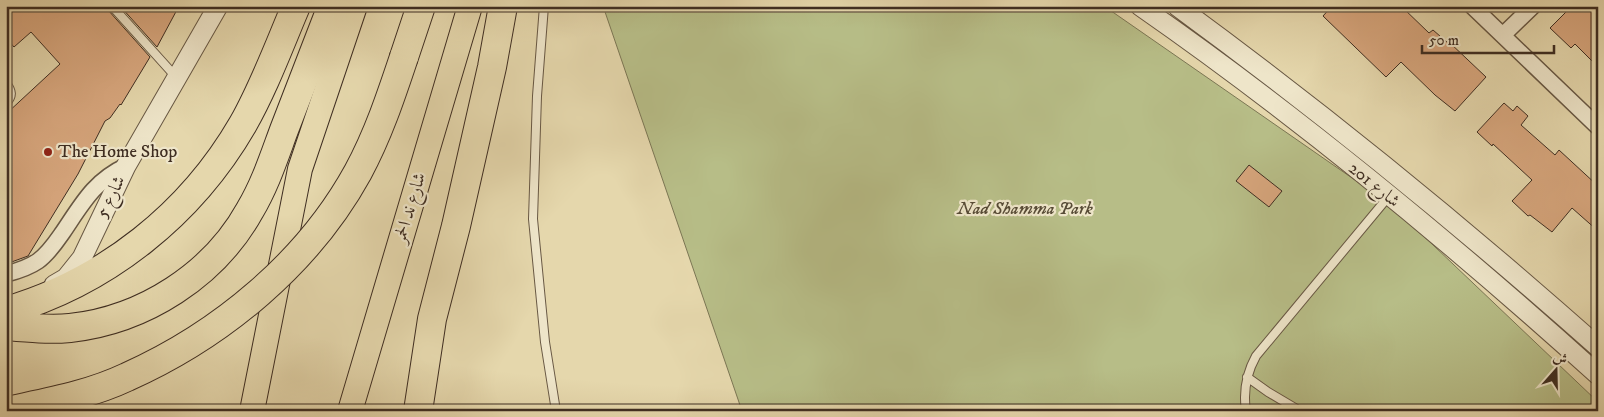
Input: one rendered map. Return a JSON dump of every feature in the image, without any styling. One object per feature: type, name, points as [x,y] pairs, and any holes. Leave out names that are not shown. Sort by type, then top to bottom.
[{"type":"highway","points":[[6,311],[30,304],[74,285],[114,261],[153,233],[187,200],[217,164],[243,124],[264,81],[296,6]]},
{"type":"highway","points":[[6,326],[38,329],[70,328],[102,322],[132,312],[161,299],[188,281],[212,260],[233,236],[250,210],[264,181],[332,6]]},
{"type":"highway","points":[[8,411],[66,399],[126,378],[182,350],[234,315],[281,273],[323,225],[357,173],[384,116],[421,6]]},
{"type":"highway","points":[[418,411],[432,319],[456,226],[492,67],[503,6]]},
{"type":"main road","points":[[252,411],[300,169],[355,6]]},
{"type":"main road","name":"شارع ند الحمر","points":[[350,411],[470,6]]},
{"type":"street","name":"شارع 5","points":[[6,305],[18,303],[44,292],[66,278],[82,258],[126,166],[218,6]]},
{"type":"street","points":[[492,67],[510,6]]},
{"type":"street","name":"شارع 201","points":[[1140,6],[1255,90],[1389,196],[1598,375]]},
{"type":"street","name":"شارع 201","points":[[1177,6],[1268,73],[1384,164],[1598,347]]},
{"type":"street","points":[[1472,6],[1598,127]]},
{"type":"street","points":[[1503,35],[1533,6]]},
{"type":"street","points":[[6,274],[24,269],[39,260],[52,248],[93,188],[103,179],[126,166]]},
{"type":"lane","points":[[112,6],[177,78]]},
{"type":"lane","points":[[544,6],[537,96],[533,219],[545,342],[556,411]]},
{"type":"lane","points":[[6,83],[11,90],[11,98],[6,103]]},
{"type":"lane","points":[[1246,411],[1244,394],[1247,377],[1256,356],[1389,196]]},
{"type":"lane","points":[[1247,377],[1300,411]]},
{"type":"green space","name":"Nad Shamma Park","points":[[603,6],[1104,6],[1391,205],[1598,402],[1598,411],[742,411]]},
{"type":"building","points":[[6,6],[106,6],[150,57],[121,105],[105,121],[78,174],[28,256],[6,264],[6,114],[60,64],[31,32],[14,47],[6,38]]},
{"type":"building","points":[[120,6],[179,6],[157,47]]},
{"type":"building","points":[[1332,6],[1401,6],[1429,33],[1433,30],[1449,42],[1486,77],[1455,111],[1435,95],[1401,62],[1386,77],[1323,16]]},
{"type":"building","points":[[1572,6],[1586,6],[1598,18],[1598,67],[1575,44],[1571,48],[1550,28]]},
{"type":"building","points":[[1504,103],[1513,111],[1517,106],[1528,116],[1521,125],[1555,155],[1559,150],[1598,186],[1598,231],[1572,208],[1552,232],[1530,215],[1528,216],[1512,201],[1532,180],[1477,132]]},
{"type":"building","points":[[1249,165],[1282,191],[1269,207],[1236,181]]},
{"type":"place","name":"The Home Shop","points":[[48,152]]}]
